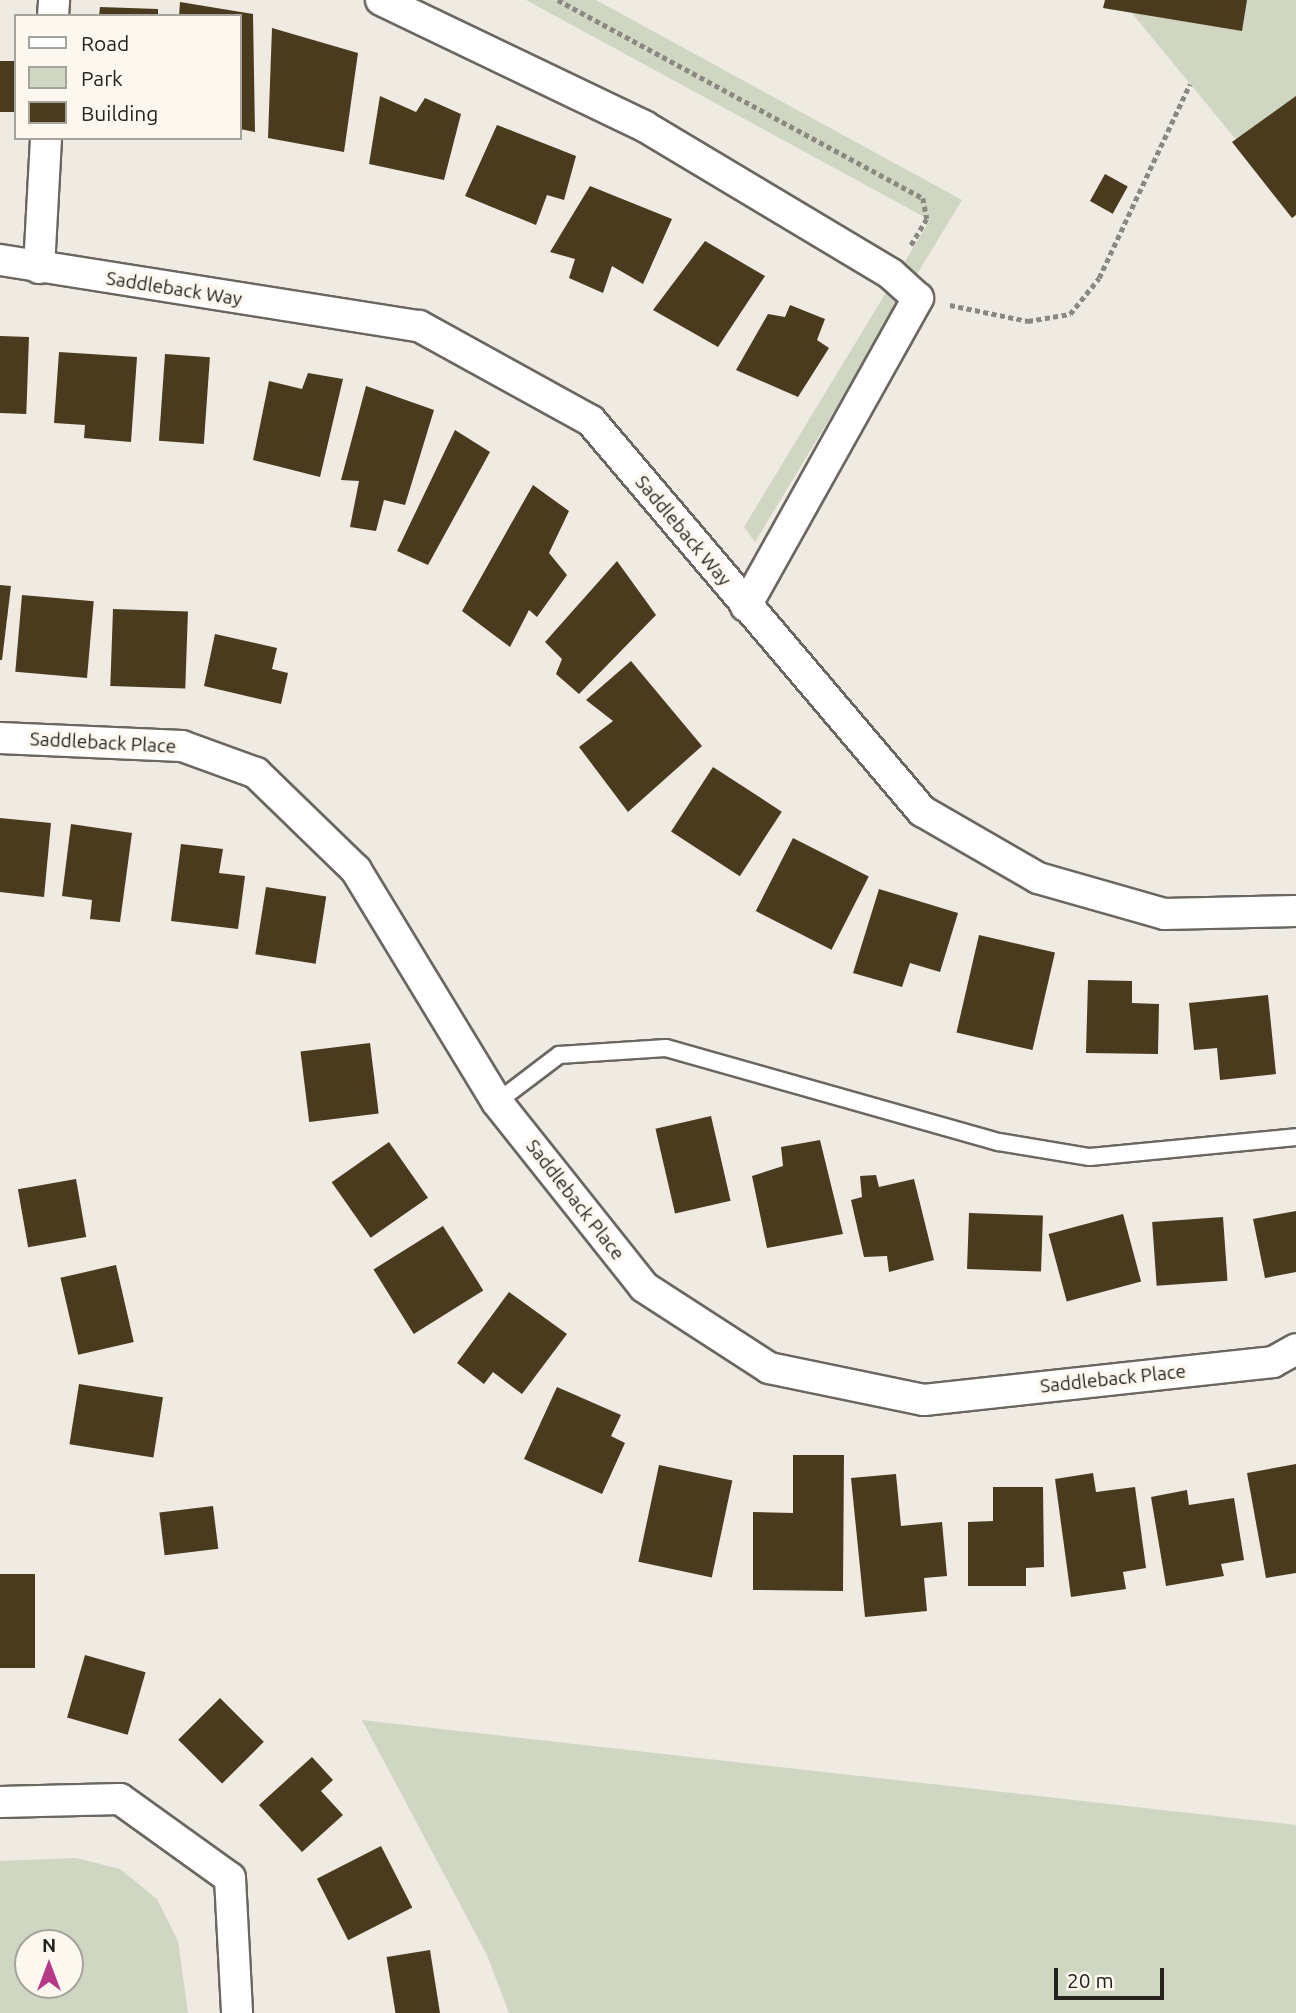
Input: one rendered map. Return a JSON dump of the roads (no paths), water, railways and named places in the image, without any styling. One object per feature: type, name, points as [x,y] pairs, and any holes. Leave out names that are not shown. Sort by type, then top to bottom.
[{"type":"street","points":[[382,0],[644,126],[891,274],[918,298],[746,606]]},
{"type":"street","points":[[39,268],[46,140]]},
{"type":"street","name":"Saddleback Way","points":[[0,260],[419,326],[591,421],[922,811],[1038,878],[1164,914],[1296,911]]},
{"type":"street","name":"Saddleback Place","points":[[0,738],[182,746],[256,773],[356,870],[497,1102],[643,1287],[769,1368],[923,1399],[1273,1362],[1296,1349]]},
{"type":"street","points":[[0,1802],[120,1799],[230,1878],[237,2013]]},
{"type":"lane","points":[[497,1102],[559,1055],[666,1048],[999,1142],[1090,1157],[1296,1137]]}]
